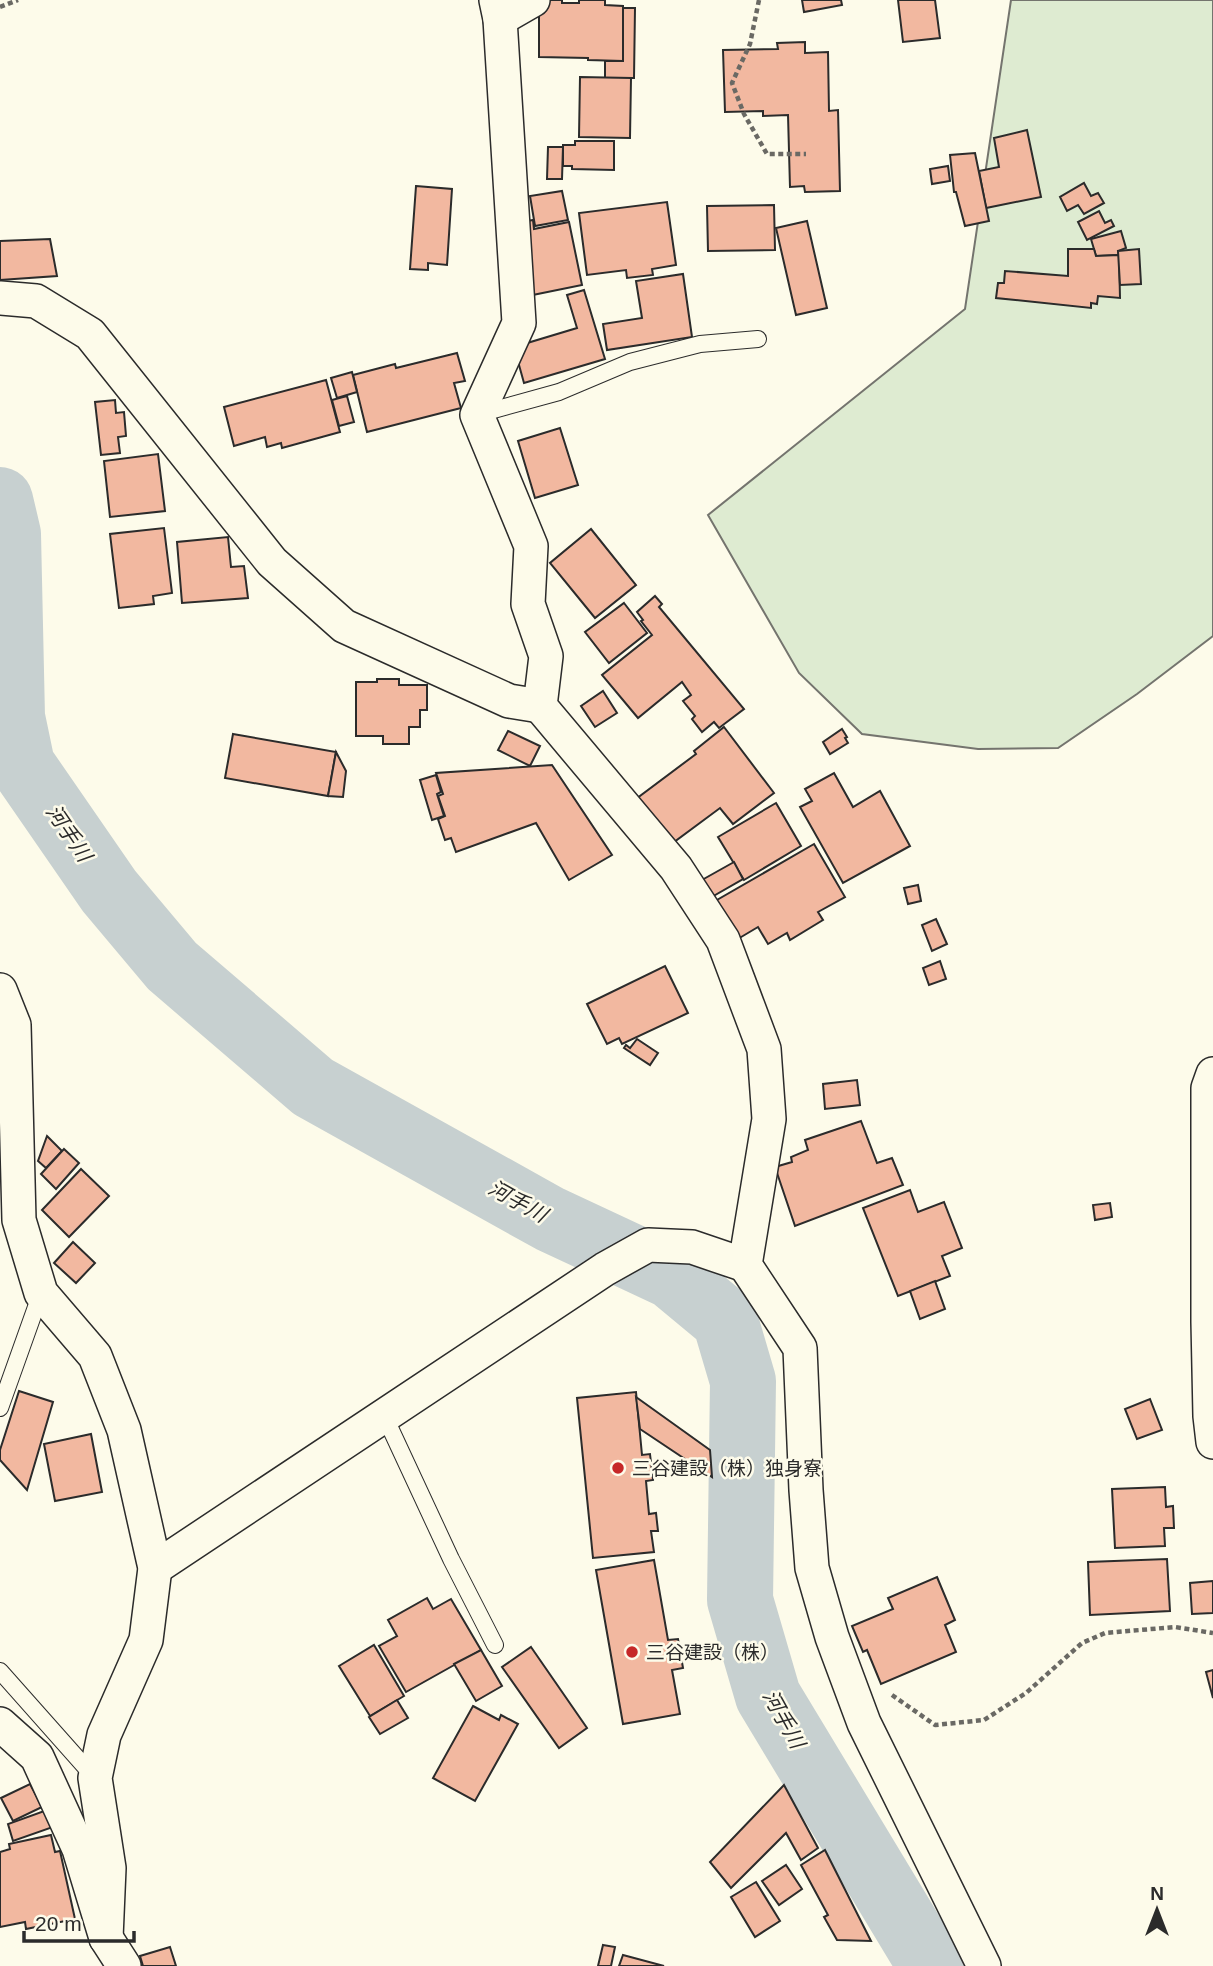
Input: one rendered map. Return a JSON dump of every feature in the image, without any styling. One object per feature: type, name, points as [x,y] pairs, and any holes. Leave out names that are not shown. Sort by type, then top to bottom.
[{"type":"street","points":[[533,0],[498,10],[519,323],[477,415],[531,547],[528,604],[546,656],[540,706]]},
{"type":"street","points":[[0,298],[36,301],[90,334],[272,562],[344,626],[509,701],[540,706],[676,868],[723,940],[764,1049],[769,1119],[745,1265]]},
{"type":"street","points":[[0,990],[14,1025],[19,1220],[41,1293],[94,1356],[124,1430],[155,1569],[146,1640],[104,1735],[94,1778],[109,1868],[106,1938]]},
{"type":"street","points":[[1213,1074],[1208,1088],[1208,1322],[1213,1442]]},
{"type":"street","points":[[155,1569],[605,1269],[648,1245],[692,1247],[745,1265],[800,1348],[812,1568],[831,1637],[864,1723],[984,1966]]},
{"type":"street","points":[[0,1724],[37,1757],[79,1849],[106,1938],[124,1966]]},
{"type":"lane","points":[[477,415],[559,392],[630,362],[700,344],[758,339]]},
{"type":"lane","points":[[0,1408],[41,1293]]},
{"type":"lane","points":[[385,1417],[451,1559],[495,1645]]},
{"type":"lane","points":[[0,1671],[94,1778]]},
{"type":"path","points":[[0,6],[18,0]]},
{"type":"path","points":[[759,0],[750,44],[732,83],[744,114],[767,154],[806,154]]},
{"type":"path","points":[[890,1693],[936,1725],[984,1720],[1026,1693],[1082,1643],[1105,1633],[1175,1627],[1213,1633]]},
{"type":"green space","points":[[1011,0],[1213,0],[1213,636],[1137,694],[1058,748],[978,749],[862,734],[799,673],[708,515],[965,309]]},
{"type":"building","points":[[536,0],[579,3],[579,0],[605,0],[605,5],[623,6],[623,61],[539,57],[539,6]]},
{"type":"building","points":[[802,0],[841,0],[842,5],[804,12]]},
{"type":"building","points":[[898,0],[935,0],[940,38],[903,42]]},
{"type":"building","points":[[623,8],[635,8],[634,78],[605,78],[605,61],[623,61]]},
{"type":"building","points":[[805,42],[805,53],[828,52],[829,111],[838,110],[840,191],[805,192],[804,186],[790,187],[788,115],[763,116],[763,111],[725,112],[723,50],[778,49],[777,43]]},
{"type":"building","points":[[580,77],[631,78],[630,138],[579,137]]},
{"type":"building","points":[[1027,130],[1041,197],[986,208],[979,171],[999,167],[994,138]]},
{"type":"building","points":[[575,141],[614,141],[614,170],[572,169],[572,166],[563,166],[563,145],[575,145]]},
{"type":"building","points":[[548,147],[563,147],[562,179],[547,179]]},
{"type":"building","points":[[975,153],[989,221],[965,226],[954,192],[950,155]]},
{"type":"building","points":[[948,166],[950,181],[932,184],[930,169]]},
{"type":"building","points":[[1084,183],[1091,196],[1098,193],[1104,203],[1084,214],[1078,205],[1067,211],[1060,197]]},
{"type":"building","points":[[416,186],[452,189],[447,265],[428,263],[428,270],[410,269]]},
{"type":"building","points":[[562,191],[568,220],[535,226],[530,196]]},
{"type":"building","points":[[667,202],[676,265],[652,269],[653,275],[627,278],[626,270],[587,275],[579,213]]},
{"type":"building","points":[[774,205],[775,250],[708,251],[707,206]]},
{"type":"building","points":[[1099,211],[1105,223],[1111,220],[1114,226],[1087,240],[1078,222]]},
{"type":"building","points":[[533,220],[534,229],[569,222],[582,285],[513,299],[502,226]]},
{"type":"building","points":[[807,221],[827,308],[796,315],[776,228]]},
{"type":"building","points":[[1121,231],[1126,248],[1118,251],[1119,255],[1096,256],[1091,239]]},
{"type":"building","points":[[50,239],[57,276],[0,280],[0,241]]},
{"type":"building","points":[[1068,249],[1094,249],[1096,256],[1119,255],[1120,298],[1098,296],[1097,304],[1091,303],[1091,308],[996,298],[998,283],[1004,283],[1005,271],[1068,276]]},
{"type":"building","points":[[1139,249],[1141,284],[1120,285],[1118,251]]},
{"type":"building","points":[[683,274],[692,337],[607,350],[603,324],[642,318],[636,281]]},
{"type":"building","points":[[584,290],[605,359],[524,383],[514,347],[577,328],[567,295]]},
{"type":"building","points":[[457,353],[465,381],[454,383],[461,408],[367,432],[353,375]]},
{"type":"building","points":[[352,372],[357,392],[337,398],[331,378]]},
{"type":"building","points":[[326,380],[340,432],[282,448],[281,443],[267,447],[265,437],[234,446],[224,407]]},
{"type":"building","points":[[347,396],[354,422],[339,426],[332,400]]},
{"type":"building","points":[[115,400],[116,413],[124,412],[126,436],[118,437],[120,453],[101,455],[95,402]]},
{"type":"building","points":[[560,428],[578,485],[535,498],[518,441]]},
{"type":"building","points":[[158,454],[165,511],[110,517],[104,461]]},
{"type":"building","points":[[164,528],[172,593],[153,596],[154,604],[119,608],[110,534]]},
{"type":"building","points":[[591,529],[636,585],[595,618],[550,563]]},
{"type":"building","points":[[228,537],[231,567],[244,566],[248,598],[182,603],[177,542]]},
{"type":"building","points":[[655,596],[662,604],[659,607],[744,709],[719,728],[714,722],[702,732],[692,719],[695,716],[683,701],[691,695],[682,682],[638,718],[602,675],[652,635],[637,612]]},
{"type":"building","points":[[624,603],[647,633],[609,663],[585,632]]},
{"type":"building","points":[[377,679],[399,679],[399,685],[427,685],[427,710],[420,710],[420,727],[409,727],[409,744],[383,744],[383,736],[356,736],[356,682],[377,682]]},
{"type":"building","points":[[603,691],[617,713],[595,727],[581,706]]},
{"type":"building","points":[[724,727],[774,793],[733,824],[720,808],[670,845],[636,799],[696,754],[694,751]]},
{"type":"building","points":[[842,729],[848,743],[830,754],[823,742]]},
{"type":"building","points":[[508,731],[540,746],[530,766],[498,750]]},
{"type":"building","points":[[233,734],[336,752],[328,796],[225,778]]},
{"type":"building","points":[[336,752],[346,771],[343,797],[328,796]]},
{"type":"building","points":[[552,765],[612,855],[569,880],[536,823],[456,852],[451,838],[445,840],[438,819],[445,816],[438,796],[443,794],[436,773]]},
{"type":"building","points":[[834,773],[853,807],[880,791],[910,846],[843,883],[800,807],[812,801],[805,789]]},
{"type":"building","points":[[436,775],[441,792],[437,794],[444,816],[432,820],[420,780]]},
{"type":"building","points":[[776,803],[801,846],[744,880],[718,837]]},
{"type":"building","points":[[814,844],[845,897],[818,912],[823,920],[790,940],[787,933],[768,944],[758,927],[726,946],[703,908]]},
{"type":"building","points":[[734,862],[743,879],[703,902],[693,885]]},
{"type":"building","points":[[918,885],[921,901],[908,904],[904,888]]},
{"type":"building","points":[[936,919],[947,944],[932,951],[922,925]]},
{"type":"building","points":[[940,961],[946,979],[929,985],[923,968]]},
{"type":"building","points":[[665,966],[688,1013],[622,1044],[619,1038],[607,1044],[587,1004]]},
{"type":"building","points":[[637,1039],[658,1053],[650,1065],[624,1048],[626,1045],[630,1048]]},
{"type":"building","points":[[857,1080],[860,1105],[825,1109],[823,1084]]},
{"type":"building","points":[[861,1121],[877,1163],[892,1158],[903,1185],[795,1226],[775,1167],[792,1162],[791,1157],[808,1150],[805,1140]]},
{"type":"building","points":[[47,1136],[62,1151],[46,1168],[38,1161]]},
{"type":"building","points":[[64,1149],[79,1163],[56,1189],[41,1174]]},
{"type":"building","points":[[81,1169],[109,1196],[69,1237],[42,1210]]},
{"type":"building","points":[[910,1190],[918,1212],[944,1202],[962,1248],[942,1256],[950,1276],[898,1296],[863,1208]]},
{"type":"building","points":[[1110,1203],[1112,1217],[1095,1220],[1093,1205]]},
{"type":"building","points":[[73,1242],[95,1263],[76,1283],[54,1263]]},
{"type":"building","points":[[935,1281],[945,1309],[920,1319],[910,1291]]},
{"type":"building","points":[[19,1391],[53,1402],[27,1490],[0,1460],[0,1450]]},
{"type":"building","name":"三谷建設（株）独身寮","points":[[636,1392],[642,1455],[650,1454],[653,1480],[646,1481],[649,1514],[656,1513],[658,1531],[651,1531],[654,1552],[593,1558],[577,1398]]},
{"type":"building","points":[[636,1397],[710,1450],[712,1477],[640,1429]]},
{"type":"building","points":[[1150,1399],[1162,1430],[1137,1439],[1125,1409]]},
{"type":"building","points":[[91,1434],[102,1492],[55,1501],[44,1444]]},
{"type":"building","points":[[1165,1487],[1166,1507],[1173,1506],[1174,1528],[1164,1528],[1165,1546],[1115,1548],[1112,1489]]},
{"type":"building","points":[[1167,1559],[1170,1611],[1090,1615],[1088,1562]]},
{"type":"building","points":[[654,1560],[668,1640],[678,1639],[683,1668],[672,1670],[680,1714],[623,1724],[596,1570]]},
{"type":"building","points":[[937,1577],[955,1620],[945,1625],[956,1652],[881,1684],[867,1650],[863,1652],[852,1626],[893,1609],[888,1598]]},
{"type":"building","points":[[1213,1581],[1213,1613],[1192,1614],[1190,1583]]},
{"type":"building","points":[[427,1598],[433,1609],[451,1599],[481,1650],[406,1692],[379,1646],[397,1636],[388,1620]]},
{"type":"building","points":[[374,1645],[404,1696],[370,1716],[339,1666]]},
{"type":"building","points":[[531,1647],[587,1728],[559,1748],[502,1667]]},
{"type":"building","points":[[481,1650],[502,1686],[476,1701],[454,1664]]},
{"type":"building","points":[[1213,1670],[1213,1698],[1206,1672]]},
{"type":"building","points":[[397,1700],[408,1718],[380,1734],[369,1717]]},
{"type":"building","points":[[473,1706],[499,1720],[501,1715],[518,1724],[475,1801],[433,1778]]},
{"type":"building","points":[[30,1784],[42,1807],[13,1821],[1,1798]]},
{"type":"building","points":[[784,1785],[818,1848],[801,1860],[786,1833],[731,1888],[710,1862]]},
{"type":"building","points":[[47,1810],[53,1827],[13,1841],[8,1824]]},
{"type":"building","points":[[51,1835],[55,1852],[60,1851],[75,1919],[26,1929],[25,1922],[0,1927],[0,1852],[10,1849],[9,1844]]},
{"type":"building","points":[[825,1850],[871,1941],[837,1940],[824,1917],[828,1915],[801,1865]]},
{"type":"building","points":[[786,1865],[802,1889],[779,1905],[762,1881]]},
{"type":"building","points":[[756,1882],[780,1921],[755,1937],[731,1897]]},
{"type":"building","points":[[603,1945],[615,1947],[611,1966],[598,1966]]},
{"type":"building","points":[[170,1947],[176,1966],[143,1966],[140,1956]]},
{"type":"building","points":[[623,1955],[664,1966],[619,1966]]},
{"type":"waterway","name":"河手川","points":[[0,500],[8,534],[12,717],[22,765],[109,891],[172,966],[313,1087],[550,1219],[672,1276],[725,1320],[743,1381],[740,1600],[768,1696],[931,1966]]},
{"type":"place","name":"三谷建設（株）独身寮","points":[[618,1468]]},
{"type":"place","name":"三谷建設（株）","points":[[632,1652]]}]
